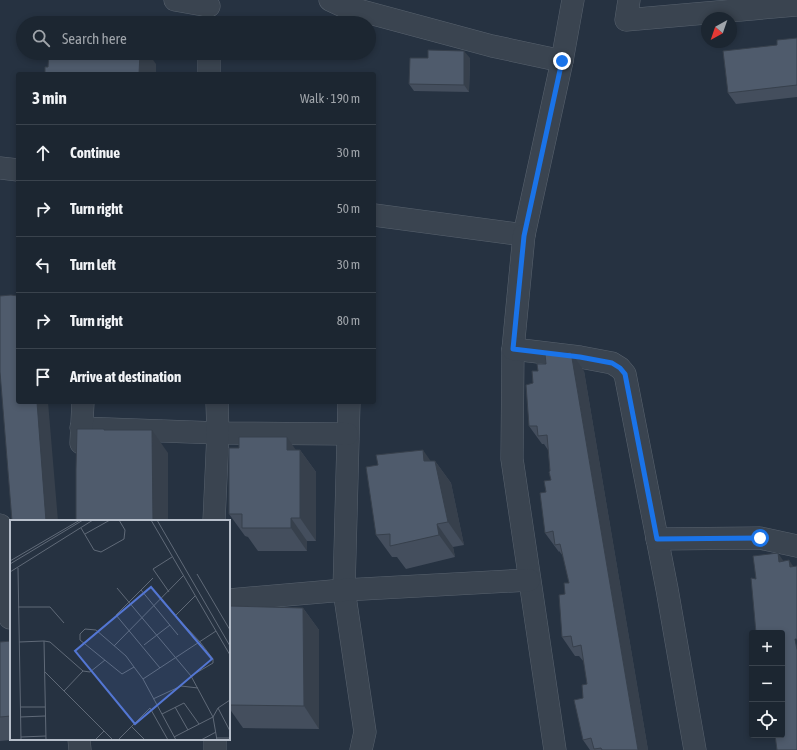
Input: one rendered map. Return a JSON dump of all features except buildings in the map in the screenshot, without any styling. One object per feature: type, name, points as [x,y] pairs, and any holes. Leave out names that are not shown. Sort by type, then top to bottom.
[{"type":"street","points":[[175,0],[210,10]]},
{"type":"street","points":[[330,0],[343,6],[484,44],[562,61]]},
{"type":"street","points":[[555,750],[512,459],[513,349],[524,236],[562,61],[573,0]]},
{"type":"street","points":[[629,0],[626,20],[797,5]]},
{"type":"street","points":[[209,60],[209,72]]},
{"type":"street","points":[[0,168],[16,170]]},
{"type":"street","points":[[376,215],[524,236]]},
{"type":"street","points":[[513,349],[580,357],[612,363],[620,368],[625,374],[657,539],[695,750]]},
{"type":"street","points":[[80,459],[83,404]]},
{"type":"street","points":[[214,520],[218,433],[217,404]]},
{"type":"street","points":[[348,404],[344,590],[365,732],[361,750]]},
{"type":"street","points":[[81,428],[218,433],[347,434]]},
{"type":"street","points":[[0,525],[7,618]]},
{"type":"street","points":[[657,539],[760,538],[797,546]]},
{"type":"street","points":[[230,600],[344,590],[530,580]]},
{"type":"street","points":[[79,740],[80,750]]},
{"type":"route","points":[[562,61],[524,236],[513,349],[580,357],[612,363],[620,368],[625,374],[657,539],[760,538]]}]
